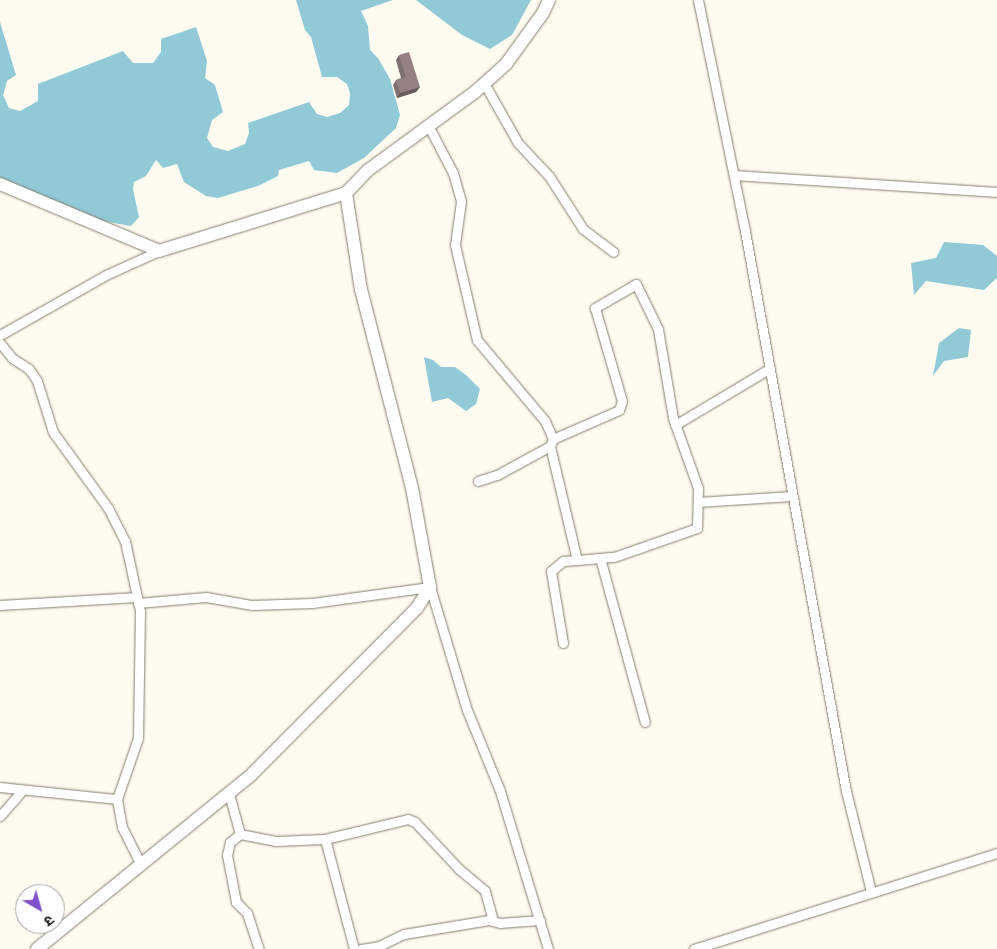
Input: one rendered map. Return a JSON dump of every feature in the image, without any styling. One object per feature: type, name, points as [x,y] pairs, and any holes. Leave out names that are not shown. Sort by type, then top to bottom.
[{"type":"main road","points":[[0,184],[159,251],[346,193],[367,171],[484,83],[506,64],[543,13],[549,0]]},
{"type":"main road","points":[[37,949],[140,863],[229,794],[417,608],[430,587],[412,488],[361,290],[346,193]]},
{"type":"street","points":[[698,0],[734,175],[792,496],[820,637],[846,791],[871,891]]},
{"type":"street","points":[[484,83],[518,143],[549,176],[583,229],[613,252]]},
{"type":"street","points":[[428,125],[453,173],[461,201],[455,245],[477,340],[545,421],[552,443],[577,560]]},
{"type":"street","points":[[734,175],[997,192]]},
{"type":"street","points":[[0,335],[108,274],[159,251]]},
{"type":"street","points":[[478,481],[497,475],[552,443],[618,410],[622,401],[595,308],[636,284],[658,329],[675,425],[698,488],[697,528],[614,558],[563,561],[551,571],[563,643]]},
{"type":"street","points":[[0,343],[37,381],[53,432],[108,508],[125,541],[138,600],[138,738],[117,799],[122,828],[140,863]]},
{"type":"street","points":[[675,425],[769,369]]},
{"type":"street","points":[[698,502],[792,496]]},
{"type":"street","points":[[600,558],[645,722]]},
{"type":"street","points":[[0,605],[138,600],[182,602],[206,597],[252,604],[312,603],[430,587],[467,710],[500,791],[548,949]]},
{"type":"street","points":[[0,787],[22,791],[117,799]]},
{"type":"street","points":[[0,816],[22,791]]},
{"type":"street","points":[[229,794],[240,834]]},
{"type":"street","points":[[259,949],[247,913],[236,902],[227,855],[230,842],[240,834],[276,841],[325,839],[408,819],[415,822],[459,869],[485,891],[493,921]]},
{"type":"street","points":[[325,839],[354,949]]},
{"type":"street","points":[[694,949],[871,891],[997,853]]},
{"type":"street","points":[[361,949],[379,946],[404,934],[493,921],[500,923],[540,920]]},
{"type":"water","points":[[296,0],[393,0],[361,11],[368,26],[370,50],[378,58],[390,79],[400,115],[396,128],[364,158],[337,173],[314,170],[309,161],[279,170],[278,176],[258,186],[218,198],[206,196],[184,182],[177,164],[163,168],[156,160],[146,176],[134,182],[133,189],[139,217],[131,226],[91,219],[0,179],[0,22],[16,75],[7,81],[3,95],[9,108],[20,111],[38,101],[38,84],[123,51],[133,63],[153,63],[161,52],[161,39],[196,27],[207,61],[205,78],[215,85],[223,112],[212,120],[207,138],[213,147],[228,151],[245,144],[249,133],[248,123],[309,102],[317,114],[327,117],[340,113],[349,105],[350,93],[347,84],[337,77],[322,77],[311,37],[305,30]]},
{"type":"water","points":[[416,0],[531,0],[512,35],[490,49],[462,35]]},
{"type":"water","points":[[944,242],[983,245],[997,256],[997,278],[984,290],[926,281],[914,295],[911,263],[936,258]]},
{"type":"water","points":[[959,328],[971,330],[968,357],[944,361],[933,376],[939,343]]},
{"type":"water","points":[[424,357],[433,360],[441,367],[455,367],[466,375],[480,389],[476,404],[466,411],[448,398],[432,402]]},
{"type":"building","points":[[409,52],[420,87],[400,93],[396,80],[406,77],[399,55]]}]
